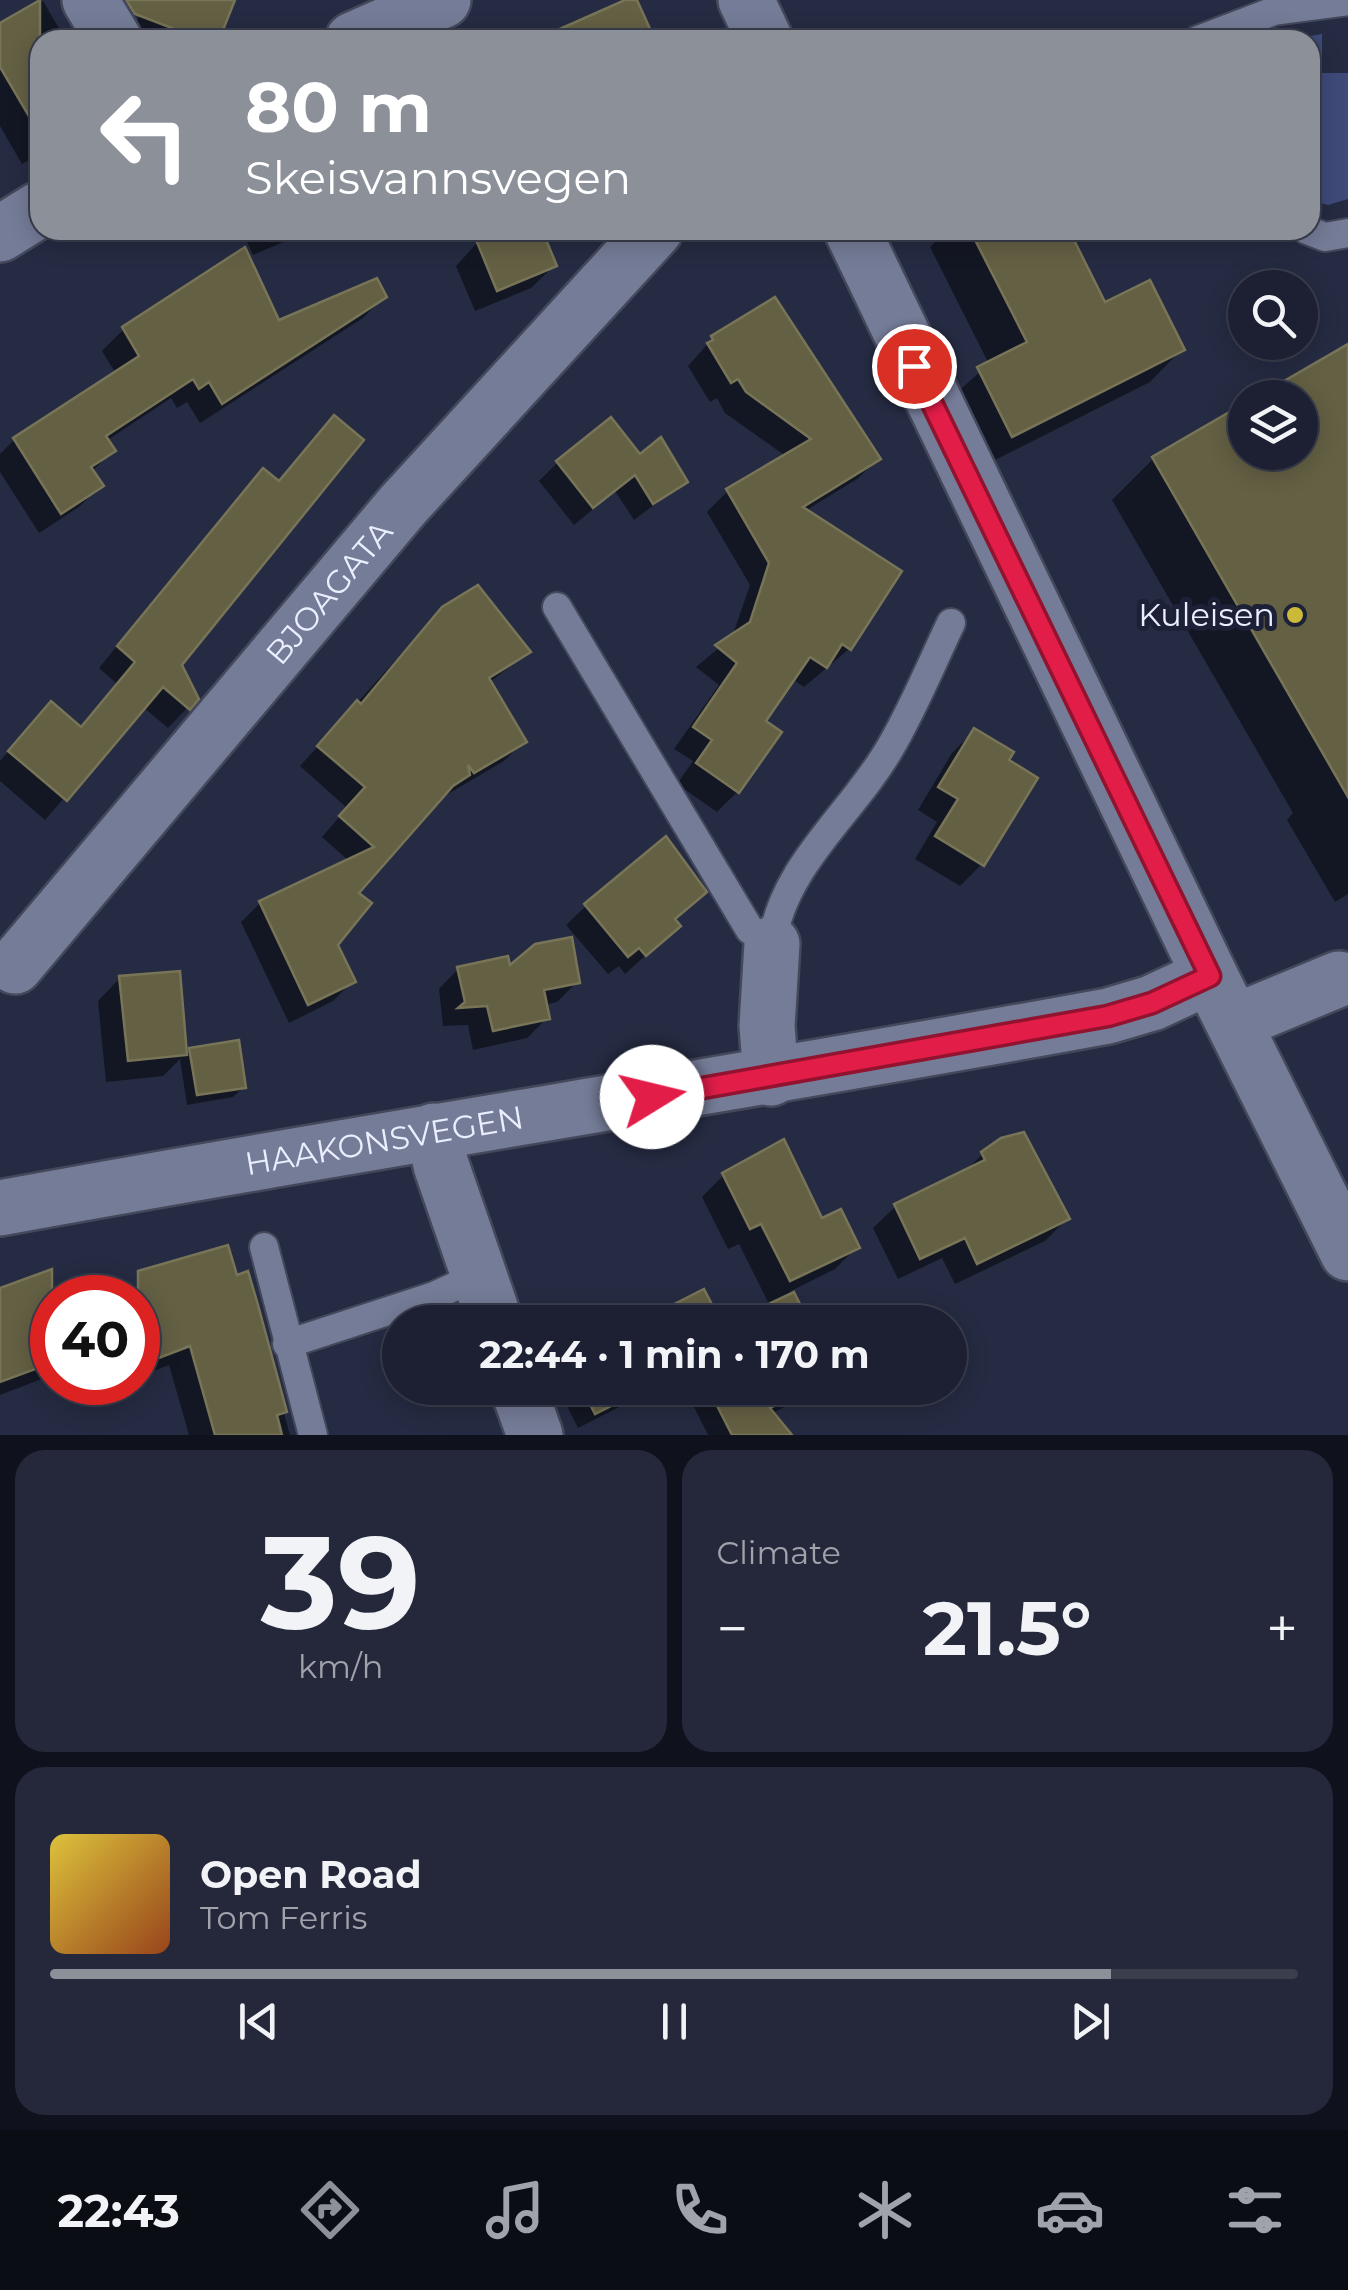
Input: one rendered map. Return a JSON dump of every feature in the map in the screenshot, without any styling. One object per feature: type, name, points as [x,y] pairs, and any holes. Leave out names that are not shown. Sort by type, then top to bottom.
[{"type":"street","points":[[90,0],[108,30]]},
{"type":"street","points":[[376,30],[443,0]]},
{"type":"street","points":[[746,0],[760,30]]},
{"type":"street","points":[[0,234],[30,215]]},
{"type":"street","name":"BJOAGATA","points":[[15,966],[403,505],[646,240]]},
{"type":"street","points":[[857,240],[1348,1254]]},
{"type":"street","points":[[771,1078],[767,1026],[772,944]]},
{"type":"street","name":"HAAKONSVEGEN","points":[[0,1208],[434,1131],[771,1078],[1108,1016],[1152,1003],[1222,999],[1340,979]]},
{"type":"street","points":[[434,1131],[440,1165],[487,1299]]},
{"type":"street","points":[[525,1405],[536,1435]]},
{"type":"lane","points":[[1219,30],[1273,5],[1348,1]]},
{"type":"lane","points":[[1320,235],[1348,232]]},
{"type":"lane","points":[[557,607],[750,930],[772,944],[783,903],[799,872],[890,749],[951,623]]},
{"type":"lane","points":[[264,1247],[312,1435]]},
{"type":"lane","points":[[288,1344],[434,1296],[487,1299]]},
{"type":"shaded area","points":[[1320,34],[1322,73],[1348,73],[1348,199],[1328,205],[1320,203]]},
{"type":"building","points":[[40,0],[40,30],[30,30],[30,118],[0,67],[0,23]]},
{"type":"building","points":[[126,0],[235,0],[223,30],[177,30],[135,14]]},
{"type":"building","points":[[625,0],[637,0],[650,30],[558,30]]},
{"type":"building","points":[[476,240],[546,240],[557,266],[497,291]]},
{"type":"building","points":[[975,240],[1074,240],[1105,302],[1150,280],[1185,350],[1012,437],[977,367],[1027,342]]},
{"type":"building","points":[[245,247],[279,320],[377,278],[387,297],[222,404],[209,382],[199,389],[193,379],[106,436],[116,451],[91,467],[104,486],[61,514],[13,438],[139,356],[122,327]]},
{"type":"building","points":[[775,297],[881,459],[803,507],[902,571],[851,650],[842,644],[827,668],[810,657],[766,721],[782,732],[739,793],[696,763],[712,740],[693,727],[737,663],[715,645],[750,622],[769,563],[726,489],[811,439],[746,392],[738,379],[731,383],[707,343],[713,340],[711,336]]},
{"type":"building","name":"Kuleisen","points":[[1348,344],[1348,797],[1152,457],[1228,413],[1228,470],[1318,470],[1318,380],[1286,380]]},
{"type":"building","points":[[334,415],[364,440],[182,665],[199,699],[190,710],[163,687],[67,801],[8,751],[51,701],[81,727],[135,662],[117,646],[263,468],[279,481]]},
{"type":"building","points":[[611,417],[640,454],[661,437],[688,482],[653,504],[635,475],[593,508],[556,461]]},
{"type":"building","points":[[478,585],[531,652],[489,678],[527,742],[474,773],[468,765],[470,775],[453,786],[359,893],[372,903],[338,945],[356,982],[308,1005],[259,901],[374,847],[339,816],[365,787],[317,746],[357,700],[361,704],[442,607]]},
{"type":"building","points":[[974,728],[1014,752],[1009,760],[1038,778],[984,866],[935,836],[958,799],[938,787]]},
{"type":"building","points":[[666,836],[707,892],[675,919],[681,926],[646,956],[639,948],[628,957],[584,904]]},
{"type":"building","points":[[572,937],[580,983],[544,990],[550,1019],[493,1031],[487,1006],[458,1008],[465,1002],[457,967],[508,956],[510,965],[535,944]]},
{"type":"building","points":[[180,971],[187,1055],[128,1061],[119,976]]},
{"type":"building","points":[[239,1040],[246,1088],[197,1095],[189,1048]]},
{"type":"building","points":[[1024,1132],[1070,1219],[977,1264],[965,1238],[920,1259],[894,1204],[985,1160],[981,1152],[1001,1138]]},
{"type":"building","points":[[784,1139],[822,1218],[841,1209],[860,1248],[790,1281],[761,1224],[750,1229],[722,1173]]},
{"type":"building","points":[[228,1245],[237,1275],[248,1271],[258,1305],[287,1412],[277,1415],[282,1435],[215,1435],[190,1346],[160,1358],[160,1275],[138,1275],[138,1271]]},
{"type":"building","points":[[30,1277],[30,1371],[0,1382],[0,1288]]},
{"type":"building","points":[[704,1289],[712,1305],[672,1305]]},
{"type":"building","points":[[794,1292],[800,1305],[767,1305]]},
{"type":"building","points":[[590,1405],[613,1405],[595,1414]]},
{"type":"building","points":[[717,1405],[776,1405],[770,1408],[792,1435],[732,1435]]},
{"type":"place","name":"Kuleisen","points":[[1295,615]]},
{"type":"route","points":[[652,1097],[1108,1016],[1152,1003],[1210,976],[914,366]]}]
